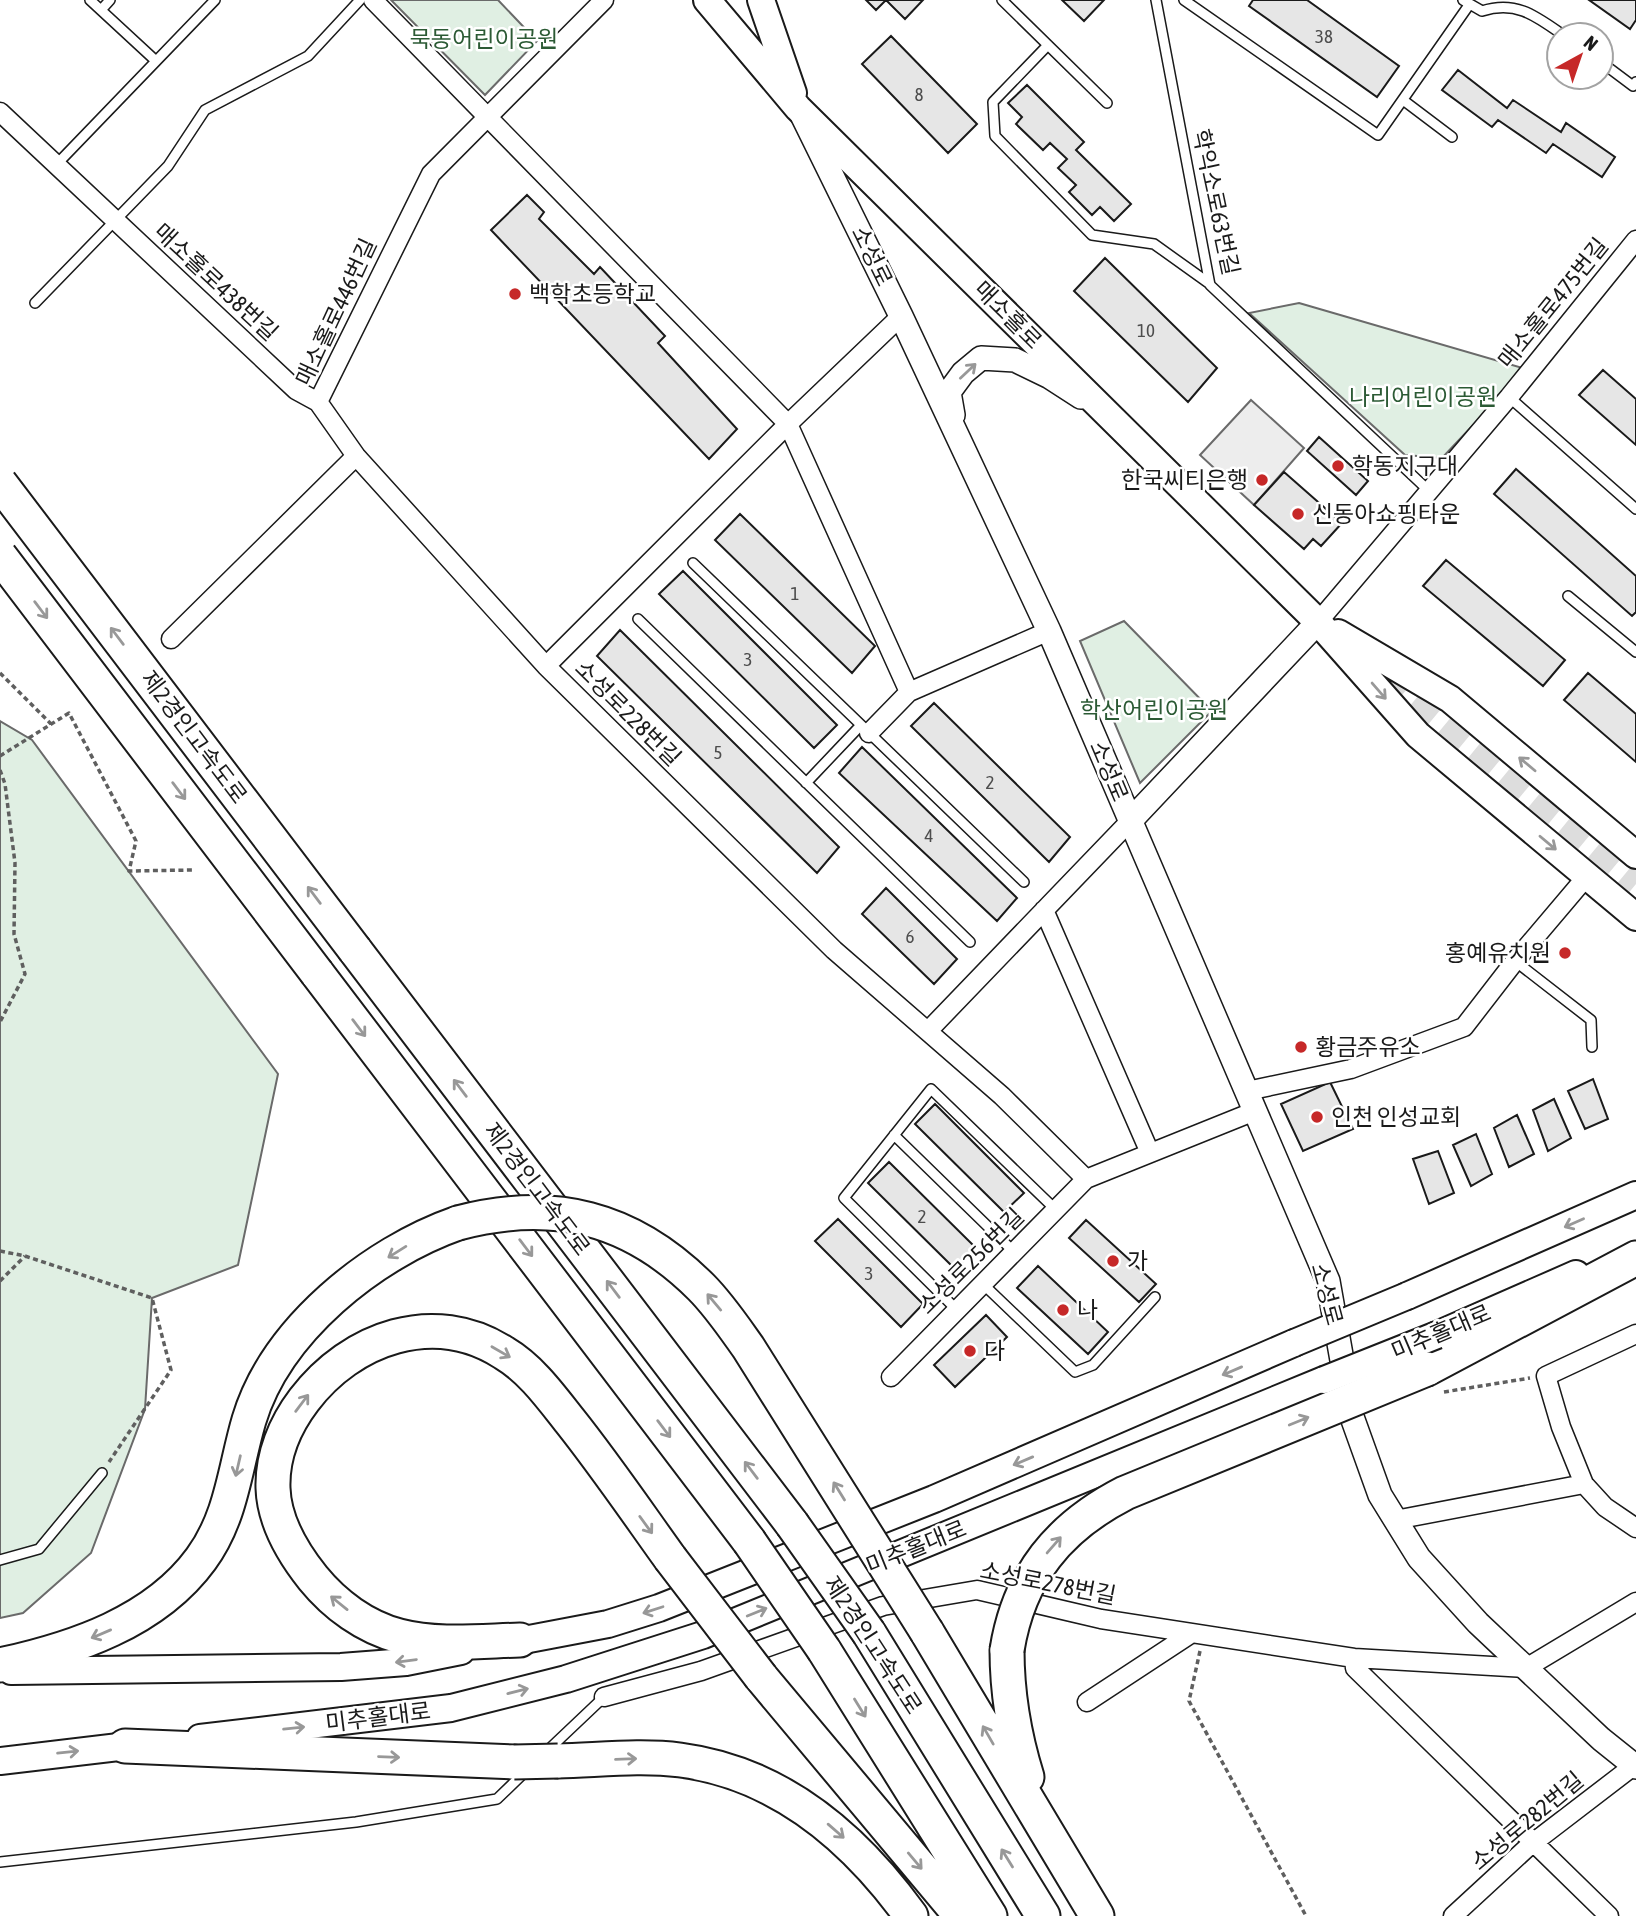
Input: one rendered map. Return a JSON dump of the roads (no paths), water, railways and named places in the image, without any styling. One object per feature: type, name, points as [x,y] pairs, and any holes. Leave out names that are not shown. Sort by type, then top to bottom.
[{"type":"highway","name":"제2경인고속도로","points":[[0,483],[792,1524],[869,1633],[1043,1916]]},
{"type":"highway","name":"제2경인고속도로","points":[[0,556],[749,1541],[824,1650],[990,1916]]},
{"type":"highway","points":[[0,1665],[56,1650],[104,1633],[146,1610],[177,1586],[202,1558],[220,1528],[232,1493],[255,1402],[274,1365],[292,1341],[320,1312],[368,1270],[405,1246],[458,1223],[523,1211],[577,1216],[627,1234],[684,1271],[716,1304],[748,1347],[927,1632],[1097,1916]]},
{"type":"highway","points":[[1060,1857],[1018,1750],[1007,1684],[1007,1650],[1016,1610],[1038,1566],[1052,1546],[1087,1515],[1125,1493],[1431,1380],[1636,1258]]},
{"type":"highway","points":[[520,1640],[421,1640],[375,1627],[336,1602],[321,1588],[297,1555],[275,1503],[273,1486],[278,1449],[293,1415],[309,1394],[330,1371],[354,1352],[384,1340],[421,1332],[463,1335],[504,1352],[537,1382],[564,1413],[761,1677],[961,1916]]},
{"type":"highway","points":[[125,1746],[514,1762],[649,1758],[713,1766],[776,1789],[796,1801],[844,1838],[879,1875],[911,1916]]},
{"type":"main road","name":"매소홀로","points":[[707,0],[799,108],[1318,622]]},
{"type":"main road","name":"소성로","points":[[761,0],[799,108]]},
{"type":"main road","points":[[1318,622],[1450,699],[1636,855]]},
{"type":"main road","points":[[1318,622],[1418,735],[1636,917]]},
{"type":"main road","name":"미추홀대로","points":[[0,1671],[341,1667],[406,1662],[608,1624],[659,1608],[934,1499],[1636,1195]]},
{"type":"main road","name":"미추홀대로","points":[[0,1761],[451,1709],[566,1679],[703,1635],[1437,1335],[1636,1248]]},
{"type":"street","points":[[373,0],[788,424],[909,692]]},
{"type":"street","name":"매소홀로446번길","points":[[546,666],[356,456],[318,402],[431,174],[604,0]]},
{"type":"street","name":"소성로","points":[[799,108],[901,316],[1049,631],[1328,1281],[1352,1417],[1380,1495],[1419,1558],[1478,1623],[1601,1739],[1635,1765]]},
{"type":"street","name":"매소홀로438번길","points":[[0,112],[296,390],[318,402]]},
{"type":"street","name":"매소홀로475번길","points":[[1318,622],[1509,397],[1636,240]]},
{"type":"street","name":"소성로228번길","points":[[901,316],[788,424],[546,666],[834,950],[928,1031]]},
{"type":"street","points":[[956,432],[949,392],[963,373],[981,358],[1015,360],[1050,377],[1108,414]]},
{"type":"street","points":[[171,639],[356,456]]},
{"type":"street","points":[[1086,1179],[1002,1096],[928,1031],[1318,622]]},
{"type":"street","points":[[865,729],[909,692],[1049,631]]},
{"type":"street","name":"소성로256번길","points":[[891,1377],[1086,1179],[1150,1153],[1251,1101],[1351,1069],[1464,1027],[1515,961],[1587,876]]},
{"type":"street","points":[[1044,911],[1150,1153]]},
{"type":"street","points":[[1636,1334],[1546,1376],[1561,1427],[1584,1484],[1605,1507],[1636,1528]]},
{"type":"street","points":[[1395,1520],[1584,1484]]},
{"type":"street","name":"소성로278번길","points":[[604,1697],[701,1671],[883,1606],[977,1590],[1101,1619],[1354,1658],[1526,1668]]},
{"type":"street","points":[[1526,1668],[1636,1602]]},
{"type":"street","points":[[1087,1702],[1198,1634]]},
{"type":"street","points":[[1354,1658],[1355,1668],[1609,1916]]},
{"type":"street","name":"소성로282번길","points":[[1453,1916],[1535,1842],[1635,1765]]},
{"type":"lane","points":[[90,0],[156,61]]},
{"type":"lane","points":[[101,10],[110,0]]},
{"type":"lane","points":[[56,165],[215,0]]},
{"type":"lane","points":[[35,303],[169,166],[205,110],[308,56],[360,0]]},
{"type":"lane","points":[[1002,0],[1107,103]]},
{"type":"lane","name":"학익소로63번길","points":[[1156,0],[1210,284],[1428,490]]},
{"type":"lane","points":[[1184,0],[1378,135],[1466,2],[1482,10],[1495,5],[1511,5],[1531,12],[1545,22]]},
{"type":"lane","points":[[1048,45],[993,102],[995,136],[1092,235],[1154,244],[1210,284]]},
{"type":"lane","points":[[1615,72],[1633,86],[1636,82]]},
{"type":"lane","points":[[1403,100],[1452,137]]},
{"type":"lane","points":[[1509,397],[1636,509]]},
{"type":"lane","points":[[693,564],[1024,882]]},
{"type":"lane","points":[[1569,596],[1632,649],[1636,638]]},
{"type":"lane","points":[[638,619],[970,942]]},
{"type":"lane","points":[[806,783],[865,729]]},
{"type":"lane","points":[[1515,961],[1591,1020],[1592,1047]]},
{"type":"lane","points":[[957,1310],[844,1198],[931,1089],[1056,1210]]},
{"type":"lane","points":[[894,1135],[1014,1252]]},
{"type":"lane","points":[[983,1284],[1075,1373],[1093,1365],[1155,1297]]},
{"type":"lane","points":[[0,1560],[39,1549],[102,1473]]},
{"type":"lane","points":[[0,1863],[356,1822],[496,1799],[604,1697]]},
{"type":"tunnel","points":[[1354,651],[1636,884]]},
{"type":"place","name":"백학초등학교","points":[[515,294]]},
{"type":"place","name":"학동지구대","points":[[1338,466]]},
{"type":"place","name":"한국씨티은행","points":[[1262,480]]},
{"type":"place","name":"신동아쇼핑타운","points":[[1298,514]]},
{"type":"place","name":"홍예유치원","points":[[1565,953]]},
{"type":"place","name":"황금주유소","points":[[1301,1047]]},
{"type":"place","name":"인천 인성교회","points":[[1317,1117]]},
{"type":"place","name":"가","points":[[1113,1261]]},
{"type":"place","name":"나","points":[[1063,1310]]},
{"type":"place","name":"다","points":[[970,1351]]},
{"type":"park label","name":"묵동어린이공원","points":[[484,39]]},
{"type":"park label","name":"나리어린이공원","points":[[1423,397]]},
{"type":"park label","name":"학산어린이공원","points":[[1154,710]]}]
